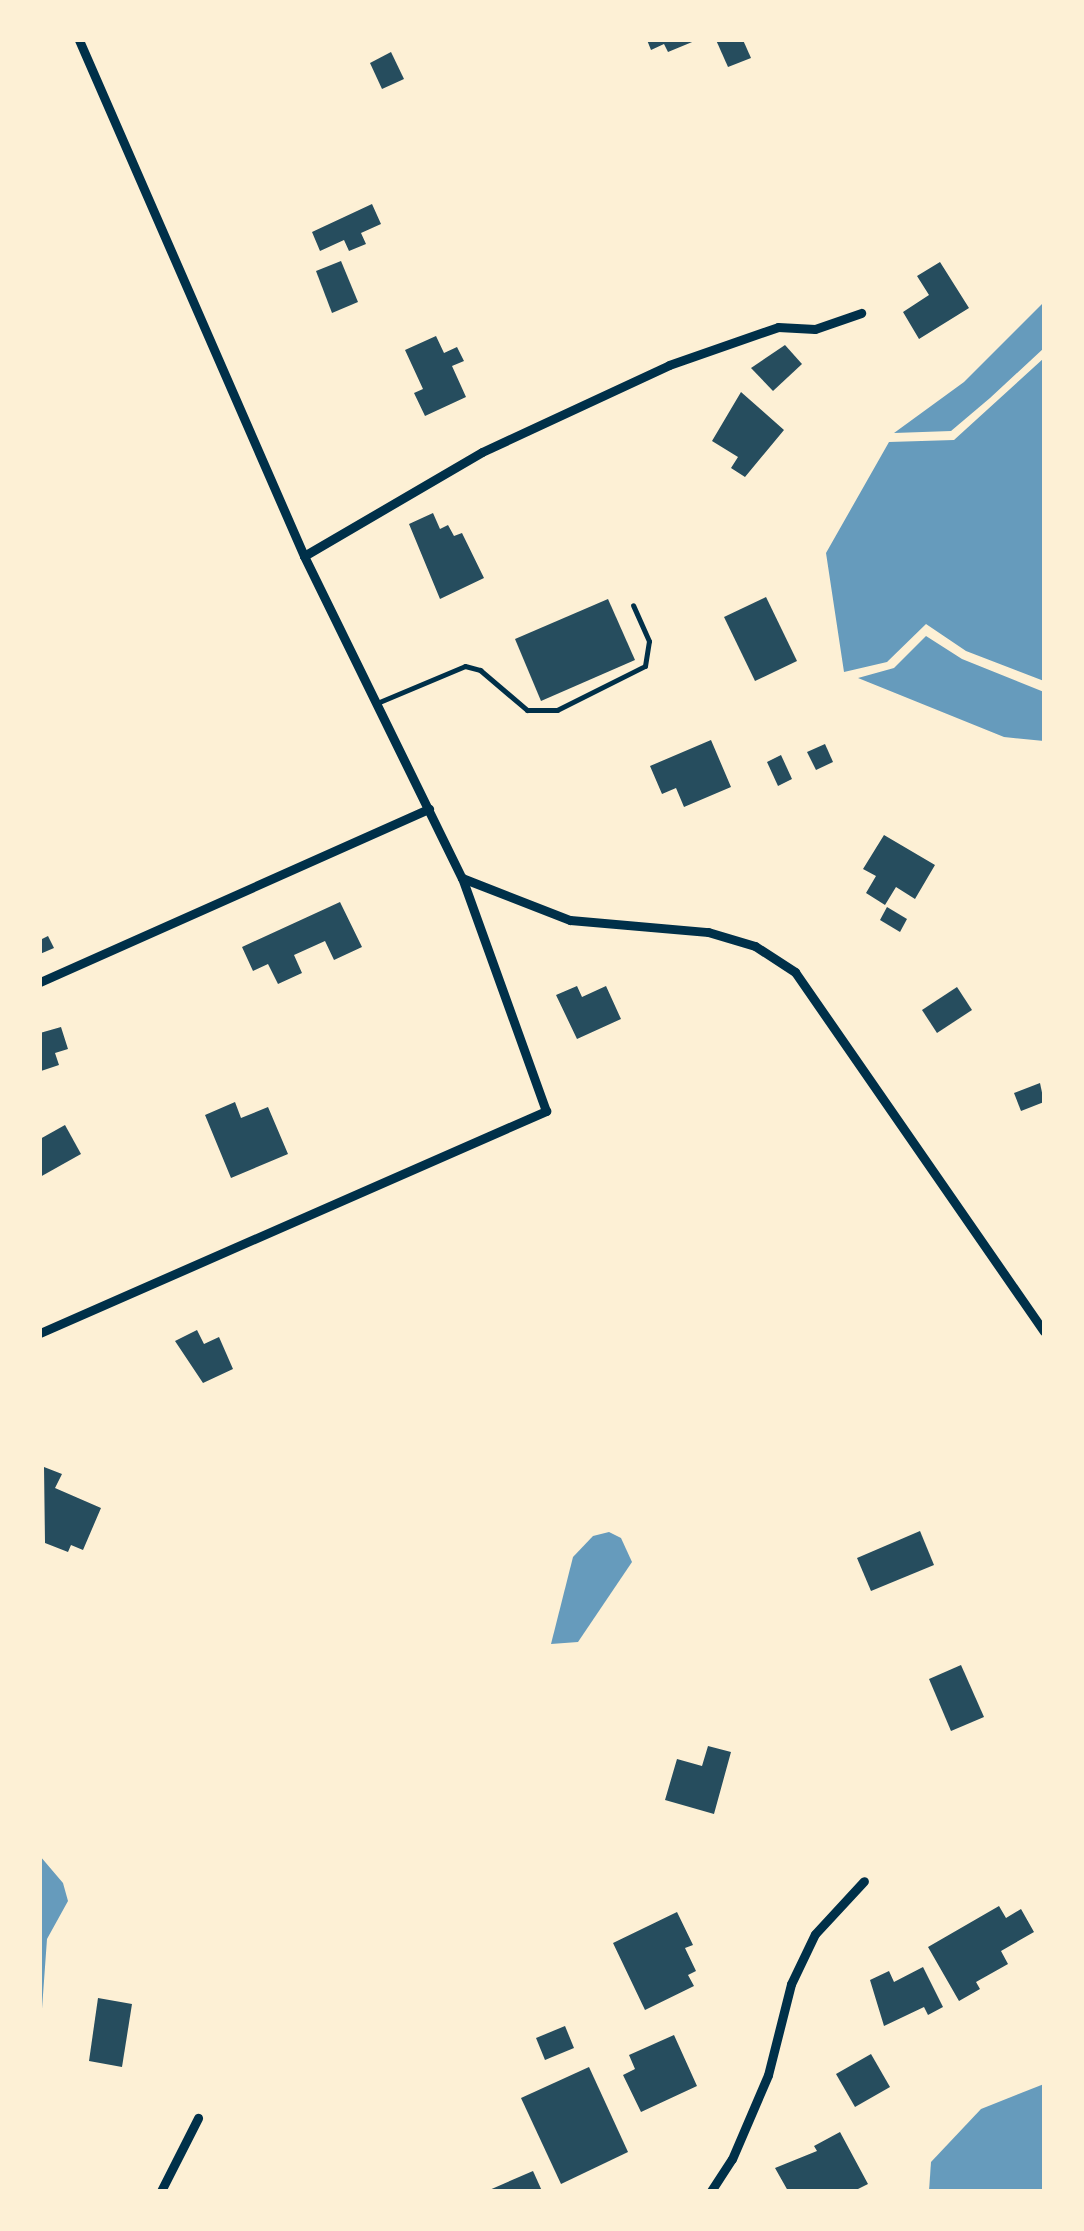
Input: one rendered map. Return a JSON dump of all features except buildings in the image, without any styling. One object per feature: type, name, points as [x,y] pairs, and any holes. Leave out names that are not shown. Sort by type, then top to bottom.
[{"type":"street","points":[[40,1333],[546,1111],[462,878],[304,556],[79,40]]},
{"type":"street","points":[[304,556],[482,452],[670,366],[778,327],[815,329],[862,312]]},
{"type":"street","points":[[40,982],[429,809]]},
{"type":"street","points":[[462,878],[570,920],[708,932],[754,946],[795,972],[1044,1331]]},
{"type":"street","points":[[712,2191],[732,2160],[768,2074],[791,1984],[816,1934],[864,1881]]},
{"type":"street","points":[[161,2191],[198,2118]]},
{"type":"lane","points":[[377,703],[465,666],[480,670],[528,710],[557,710],[644,666],[649,640],[633,605]]},
{"type":"water","points":[[1044,302],[1044,348],[990,398],[951,431],[894,433],[964,382]]},
{"type":"water","points":[[1044,358],[1044,681],[966,651],[926,624],[887,662],[844,672],[826,553],[889,442],[954,440]]},
{"type":"water","points":[[926,636],[962,659],[1044,692],[1044,741],[1004,737],[858,678],[894,668]]},
{"type":"water","points":[[609,1532],[621,1538],[632,1562],[578,1642],[551,1644],[573,1557],[593,1536]]},
{"type":"water","points":[[40,1856],[63,1883],[68,1901],[47,1939],[40,2037]]},
{"type":"water","points":[[1044,2084],[1044,2191],[929,2191],[931,2162],[981,2109]]}]
